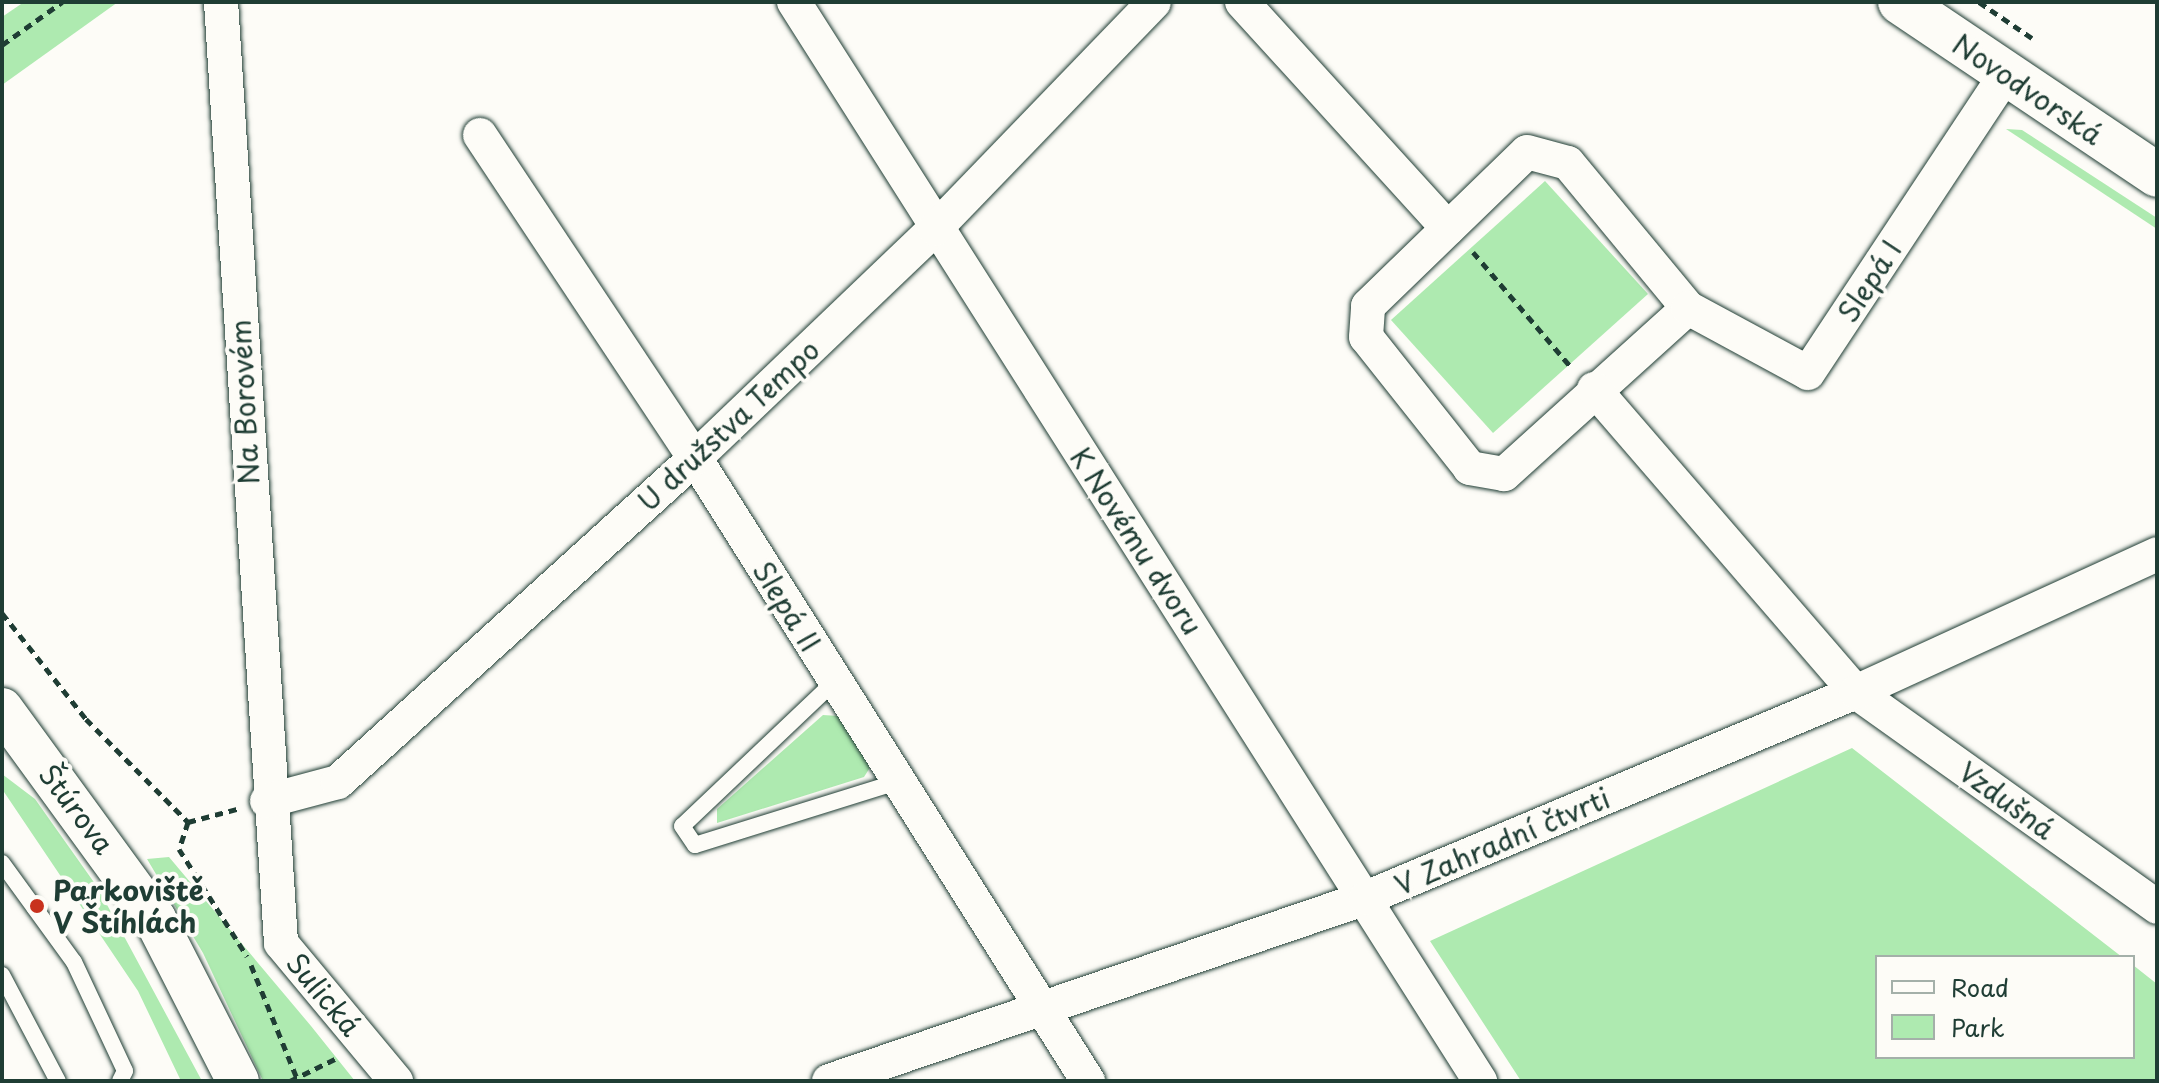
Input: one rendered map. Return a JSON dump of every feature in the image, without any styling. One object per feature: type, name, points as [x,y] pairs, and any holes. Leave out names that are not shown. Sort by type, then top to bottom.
[{"type":"main road","name":"Novodvorská","points":[[1900,2],[2157,175]]},
{"type":"street","name":"Na Borovém","points":[[221,2],[267,801]]},
{"type":"street","name":"K Novému dvoru","points":[[794,2],[935,229],[1366,898],[1480,1081]]},
{"type":"street","name":"U družstva Tempo","points":[[267,801],[338,782],[695,458],[935,229],[1154,2]]},
{"type":"street","points":[[1242,2],[1448,228]]},
{"type":"street","name":"Slepá I","points":[[1688,308],[1594,389],[1504,474],[1470,468],[1366,337],[1368,306],[1527,152],[1568,163],[1688,308],[1808,373],[2005,75]]},
{"type":"street","name":"Slepá II","points":[[480,135],[695,458],[1088,1081]]},
{"type":"street","points":[[1594,389],[1856,692]]},
{"type":"street","name":"V Zahradní čtvrti","points":[[829,1081],[1366,898],[1856,692],[2157,554]]},
{"type":"street","name":"Vzdušná","points":[[1856,692],[2157,907]]},
{"type":"street","name":"Štúrova","points":[[2,709],[155,919],[238,1081]]},
{"type":"street","name":"Sulická","points":[[267,801],[281,943],[396,1081]]},
{"type":"lane","points":[[834,682],[682,826],[695,845],[897,782]]},
{"type":"lane","points":[[2,863],[74,962],[125,1071],[120,1081]]},
{"type":"lane","points":[[2,975],[58,1081]]},
{"type":"path","points":[[2,45],[62,2]]},
{"type":"path","points":[[1448,228],[1594,389]]},
{"type":"path","points":[[2,613],[86,719],[188,822]]},
{"type":"path","points":[[188,822],[267,801]]},
{"type":"path","points":[[188,822],[179,849],[248,957],[297,1080]]},
{"type":"path","points":[[290,1081],[365,1044]]},
{"type":"green space","points":[[24,2],[118,2],[2,85],[2,17]]},
{"type":"green space","points":[[2006,129],[2022,130],[2157,218],[2157,229]]},
{"type":"green space","points":[[1545,181],[1648,294],[1493,433],[1391,320]]},
{"type":"green space","points":[[823,715],[839,716],[871,766],[864,777],[717,823],[717,809]]},
{"type":"green space","points":[[1852,748],[2119,955],[1875,955],[1875,1059],[2135,1059],[2135,967],[2157,984],[2157,1081],[1521,1081],[1430,941]]},
{"type":"green space","points":[[2,774],[35,799],[98,888],[202,1081],[181,1081],[138,991],[2,789]]},
{"type":"green space","points":[[169,857],[355,1081],[263,1081],[203,953],[147,859]]},
{"type":"place","name":"Parkoviště V Štíhlách","points":[[37,906]]}]
